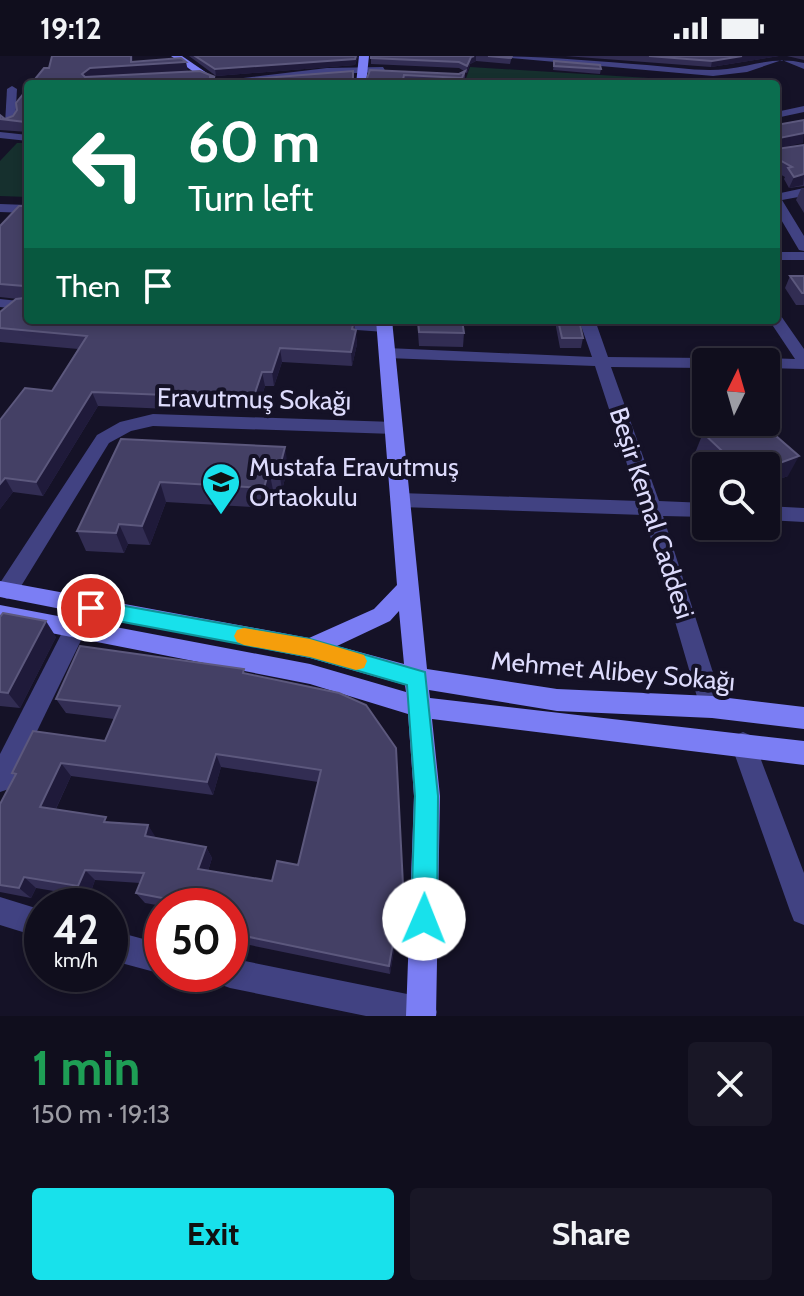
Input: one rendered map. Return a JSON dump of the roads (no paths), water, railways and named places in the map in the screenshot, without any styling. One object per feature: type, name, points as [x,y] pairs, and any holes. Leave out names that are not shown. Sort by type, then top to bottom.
[{"type":"main road","points":[[176,56],[211,80]]},
{"type":"main road","points":[[362,80],[364,57]]},
{"type":"main road","points":[[385,324],[427,796],[422,1014]]},
{"type":"main road","points":[[310,648],[382,615],[408,588]]},
{"type":"main road","name":"Mehmet Alibey Sokağı","points":[[4,590],[310,648],[417,678],[557,700],[712,707],[804,718]]},
{"type":"main road","points":[[0,614],[310,674],[419,707],[804,753]]},
{"type":"street","points":[[492,56],[547,58],[623,68],[727,72],[783,56],[804,66]]},
{"type":"street","points":[[623,68],[624,56]]},
{"type":"street","points":[[688,56],[692,80]]},
{"type":"street","points":[[188,76],[364,57]]},
{"type":"street","points":[[250,80],[365,70],[396,71]]},
{"type":"street","points":[[6,89],[9,124]]},
{"type":"street","points":[[780,114],[804,109]]},
{"type":"street","points":[[0,135],[24,138]]},
{"type":"street","points":[[780,198],[804,192]]},
{"type":"street","points":[[780,206],[804,247]]},
{"type":"street","points":[[0,208],[24,209]]},
{"type":"street","points":[[7,224],[24,210]]},
{"type":"street","points":[[780,256],[804,256]]},
{"type":"street","points":[[0,303],[24,305]]},
{"type":"street","points":[[0,322],[24,305]]},
{"type":"street","name":"Beşir Kemal Caddesi","points":[[589,324],[651,507],[712,707]]},
{"type":"street","points":[[779,324],[804,362]]},
{"type":"street","points":[[387,353],[692,363]]},
{"type":"street","points":[[780,363],[804,362]]},
{"type":"street","name":"Eravutmuş Sokağı","points":[[4,590],[87,460],[103,439],[126,426],[153,420],[394,428]]},
{"type":"street","points":[[400,500],[692,509]]},
{"type":"street","points":[[780,514],[804,515]]},
{"type":"street","points":[[0,780],[76,628]]},
{"type":"street","points":[[743,744],[804,911]]},
{"type":"street","points":[[0,911],[24,918]]},
{"type":"street","points":[[248,977],[422,1014]]},
{"type":"place","name":"Mustafa Eravutmuş Ortaokulu","points":[[221,516]]}]
